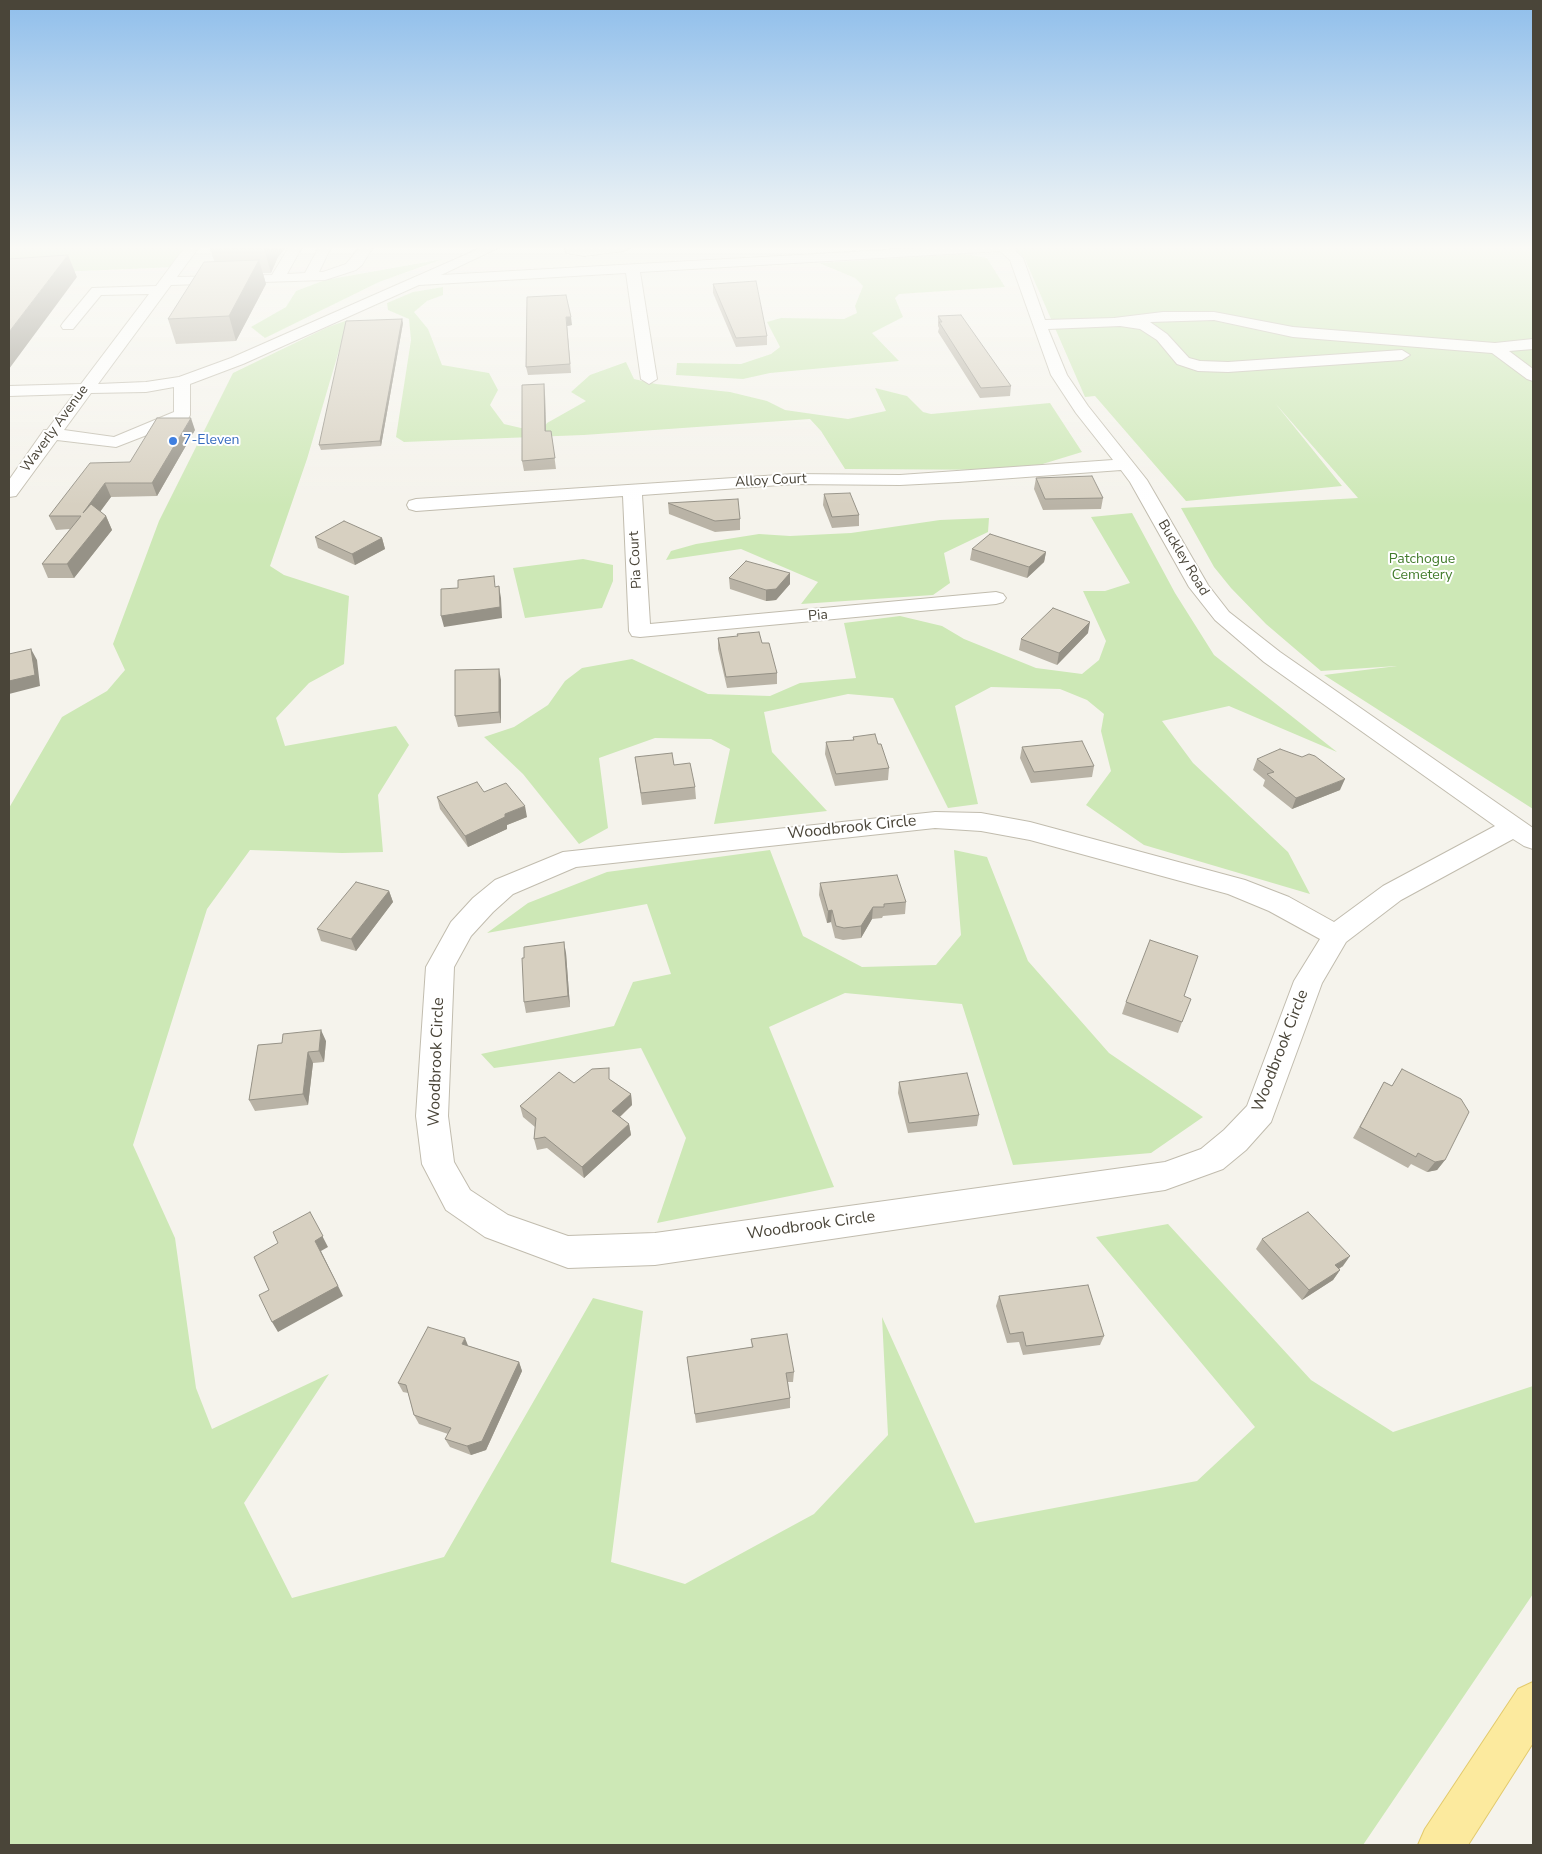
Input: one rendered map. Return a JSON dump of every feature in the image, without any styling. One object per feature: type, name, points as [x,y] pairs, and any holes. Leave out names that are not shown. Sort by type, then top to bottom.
[{"type":"main road","points":[[1441,1845],[1533,1704]]},
{"type":"street","name":"Waverly Avenue","points":[[9,492],[50,434],[127,334]]},
{"type":"street","points":[[9,391],[146,387],[182,381],[237,361],[298,334]]},
{"type":"street","points":[[642,334],[649,379]]},
{"type":"street","name":"Buckley Road","points":[[1041,334],[1064,383],[1126,464],[1147,496],[1199,587],[1222,616],[1272,657],[1524,834]]},
{"type":"street","points":[[1157,334],[1183,361],[1198,366],[1228,367],[1533,344]]},
{"type":"street","points":[[1312,334],[1495,348],[1533,376]]},
{"type":"street","points":[[50,434],[116,442],[182,415],[182,381]]},
{"type":"street","name":"Alloy Court","points":[[416,505],[794,479],[900,480],[1126,464]]},
{"type":"street","name":"Pia Court","points":[[632,490],[640,631]]},
{"type":"street","name":"Pia","points":[[640,631],[996,598]]},
{"type":"street","name":"Woodbrook Circle","points":[[1336,935],[1279,904],[1236,887],[1030,831],[981,822],[935,820],[896,823],[572,858],[504,887],[482,904],[461,928],[440,967],[432,1116],[438,1164],[458,1200],[496,1226],[568,1252],[655,1248],[1165,1176],[1212,1159],[1235,1140],[1260,1113],[1308,981],[1336,935],[1392,893],[1524,834]]},
{"type":"green space","points":[[259,334],[274,334],[265,338]]},
{"type":"green space","points":[[315,334],[344,334],[307,459],[270,566],[284,575],[349,596],[344,664],[309,683],[276,718],[285,746],[396,726],[409,745],[378,795],[383,852],[342,853],[250,850],[207,909],[133,1145],[175,1238],[196,1388],[212,1429],[329,1374],[244,1503],[292,1598],[444,1557],[593,1298],[643,1311],[611,1562],[685,1584],[814,1514],[888,1435],[882,1317],[975,1523],[1197,1481],[1255,1427],[1096,1237],[1168,1224],[1311,1380],[1393,1432],[1533,1386],[1533,1594],[1363,1845],[9,1845],[9,808],[62,717],[107,691],[125,670],[113,644],[159,521],[233,373]]},
{"type":"green space","points":[[410,334],[430,334],[442,365],[489,373],[498,390],[490,405],[504,424],[521,428],[543,429],[547,423],[586,401],[571,392],[590,375],[626,362],[634,379],[656,384],[730,392],[767,401],[785,410],[848,419],[886,411],[875,388],[907,396],[923,412],[931,414],[1050,403],[1082,452],[1023,470],[845,469],[821,431],[810,419],[584,435],[404,442],[396,437],[411,340]]},
{"type":"green space","points":[[773,334],[873,334],[899,361],[770,373],[743,379],[676,375],[677,363],[741,364],[771,354],[780,347]]},
{"type":"green space","name":"Patchogue Cemetery","points":[[1057,334],[1533,334],[1533,809],[1324,675],[1397,666],[1321,671],[1266,624],[1231,588],[1214,567],[1181,508],[1358,498],[1275,403],[1342,486],[1186,501],[1095,396],[1085,397]]},
{"type":"green space","points":[[1132,513],[1175,593],[1214,655],[1337,752],[1229,706],[1162,721],[1193,763],[1288,852],[1310,894],[1144,845],[1086,805],[1111,771],[1101,731],[1104,714],[1087,700],[1060,689],[991,687],[955,706],[978,804],[948,808],[893,698],[848,694],[764,712],[772,752],[827,811],[714,824],[730,749],[711,739],[655,738],[599,758],[608,828],[579,844],[523,774],[484,737],[514,727],[548,705],[565,681],[582,668],[632,659],[708,694],[770,696],[800,683],[856,678],[844,623],[900,616],[942,626],[964,639],[1036,668],[1082,674],[1099,660],[1106,641],[1083,591],[1105,591],[1130,583],[1091,517]]},
{"type":"green space","points":[[989,518],[988,532],[944,553],[950,583],[933,595],[801,604],[818,582],[741,549],[666,560],[671,551],[696,544],[759,534],[790,536],[851,533],[940,520]]},
{"type":"green space","points":[[583,559],[613,565],[613,581],[602,608],[525,618],[513,568]]},
{"type":"green space","points":[[770,850],[803,936],[862,967],[936,965],[961,935],[954,850],[987,857],[1028,961],[1109,1053],[1203,1117],[1151,1153],[1013,1165],[962,1004],[845,993],[769,1027],[834,1187],[657,1223],[686,1138],[641,1048],[494,1068],[481,1054],[614,1026],[633,982],[671,974],[647,904],[487,933],[528,903],[607,872]]},
{"type":"building","points":[[343,334],[399,334],[380,441],[319,445]]},
{"type":"building","points":[[526,334],[567,334],[570,364],[526,367]]},
{"type":"building","points":[[734,334],[767,334],[767,336],[736,338]]},
{"type":"building","points":[[946,334],[974,334],[1011,386],[981,388]]},
{"type":"building","points":[[544,384],[545,431],[551,431],[555,458],[522,461],[522,385]]},
{"type":"building","points":[[157,418],[191,418],[152,483],[105,483],[83,513],[91,504],[106,516],[67,564],[42,564],[81,516],[49,516],[90,463],[130,462]]},
{"type":"building","points":[[1092,476],[1103,498],[1045,499],[1036,478]]},
{"type":"building","points":[[850,493],[859,515],[832,517],[824,494]]},
{"type":"building","points":[[738,499],[740,519],[715,521],[668,503]]},
{"type":"building","points":[[344,521],[382,538],[352,554],[315,537]]},
{"type":"building","points":[[990,534],[1046,552],[1029,567],[972,549]]},
{"type":"building","points":[[746,561],[790,573],[776,589],[766,590],[729,578]]},
{"type":"building","points":[[494,576],[495,587],[499,586],[500,607],[441,616],[441,589],[458,588],[458,580]]},
{"type":"building","points":[[1053,608],[1090,622],[1059,653],[1021,639]]},
{"type":"building","points":[[759,632],[762,643],[769,643],[777,673],[726,677],[718,638]]},
{"type":"building","points":[[31,649],[35,675],[9,681],[9,654]]},
{"type":"building","points":[[499,669],[499,712],[455,716],[455,670]]},
{"type":"building","points":[[875,734],[878,744],[881,744],[889,768],[836,774],[826,742],[854,740],[853,737]]},
{"type":"building","points":[[1082,741],[1094,766],[1034,772],[1022,747]]},
{"type":"building","points":[[1280,749],[1302,757],[1309,754],[1315,756],[1345,779],[1296,798],[1267,774],[1274,772],[1257,759]]},
{"type":"building","points":[[672,753],[674,765],[690,763],[695,787],[641,793],[635,757]]},
{"type":"building","points":[[477,782],[484,792],[506,783],[525,806],[505,814],[505,817],[465,836],[437,797]]},
{"type":"building","points":[[897,875],[906,902],[884,904],[884,907],[873,907],[861,926],[844,928],[836,926],[832,910],[828,911],[820,883]]},
{"type":"building","points":[[356,882],[389,891],[351,939],[317,929]]},
{"type":"building","points":[[1150,940],[1198,956],[1184,996],[1191,999],[1182,1022],[1126,1002]]},
{"type":"building","points":[[564,942],[568,996],[524,1002],[522,958],[524,958],[524,947]]},
{"type":"building","points":[[321,1030],[319,1051],[308,1052],[303,1094],[249,1100],[258,1045],[282,1043],[283,1034]]},
{"type":"building","points":[[609,1068],[609,1079],[631,1094],[612,1111],[629,1124],[582,1167],[545,1137],[534,1139],[536,1118],[520,1106],[559,1072],[574,1083],[592,1069]]},
{"type":"building","points":[[1402,1069],[1461,1099],[1469,1112],[1445,1160],[1435,1162],[1418,1153],[1416,1157],[1360,1127],[1384,1082],[1392,1086]]},
{"type":"building","points":[[967,1073],[979,1115],[909,1123],[899,1082]]},
{"type":"building","points":[[310,1212],[323,1236],[315,1241],[338,1286],[272,1322],[259,1295],[269,1290],[254,1257],[278,1243],[273,1232]]},
{"type":"building","points":[[1308,1212],[1350,1256],[1335,1265],[1340,1270],[1309,1290],[1262,1239]]},
{"type":"building","points":[[1088,1285],[1104,1336],[1026,1346],[1023,1332],[1010,1334],[999,1296]]},
{"type":"building","points":[[428,1327],[465,1338],[462,1344],[519,1362],[482,1441],[467,1446],[445,1439],[451,1428],[414,1415],[406,1385],[398,1383]]},
{"type":"building","points":[[787,1334],[794,1372],[786,1373],[790,1398],[695,1414],[687,1357],[753,1347],[751,1339]]},
{"type":"place","name":"7-Eleven","points":[[173,441]]}]
